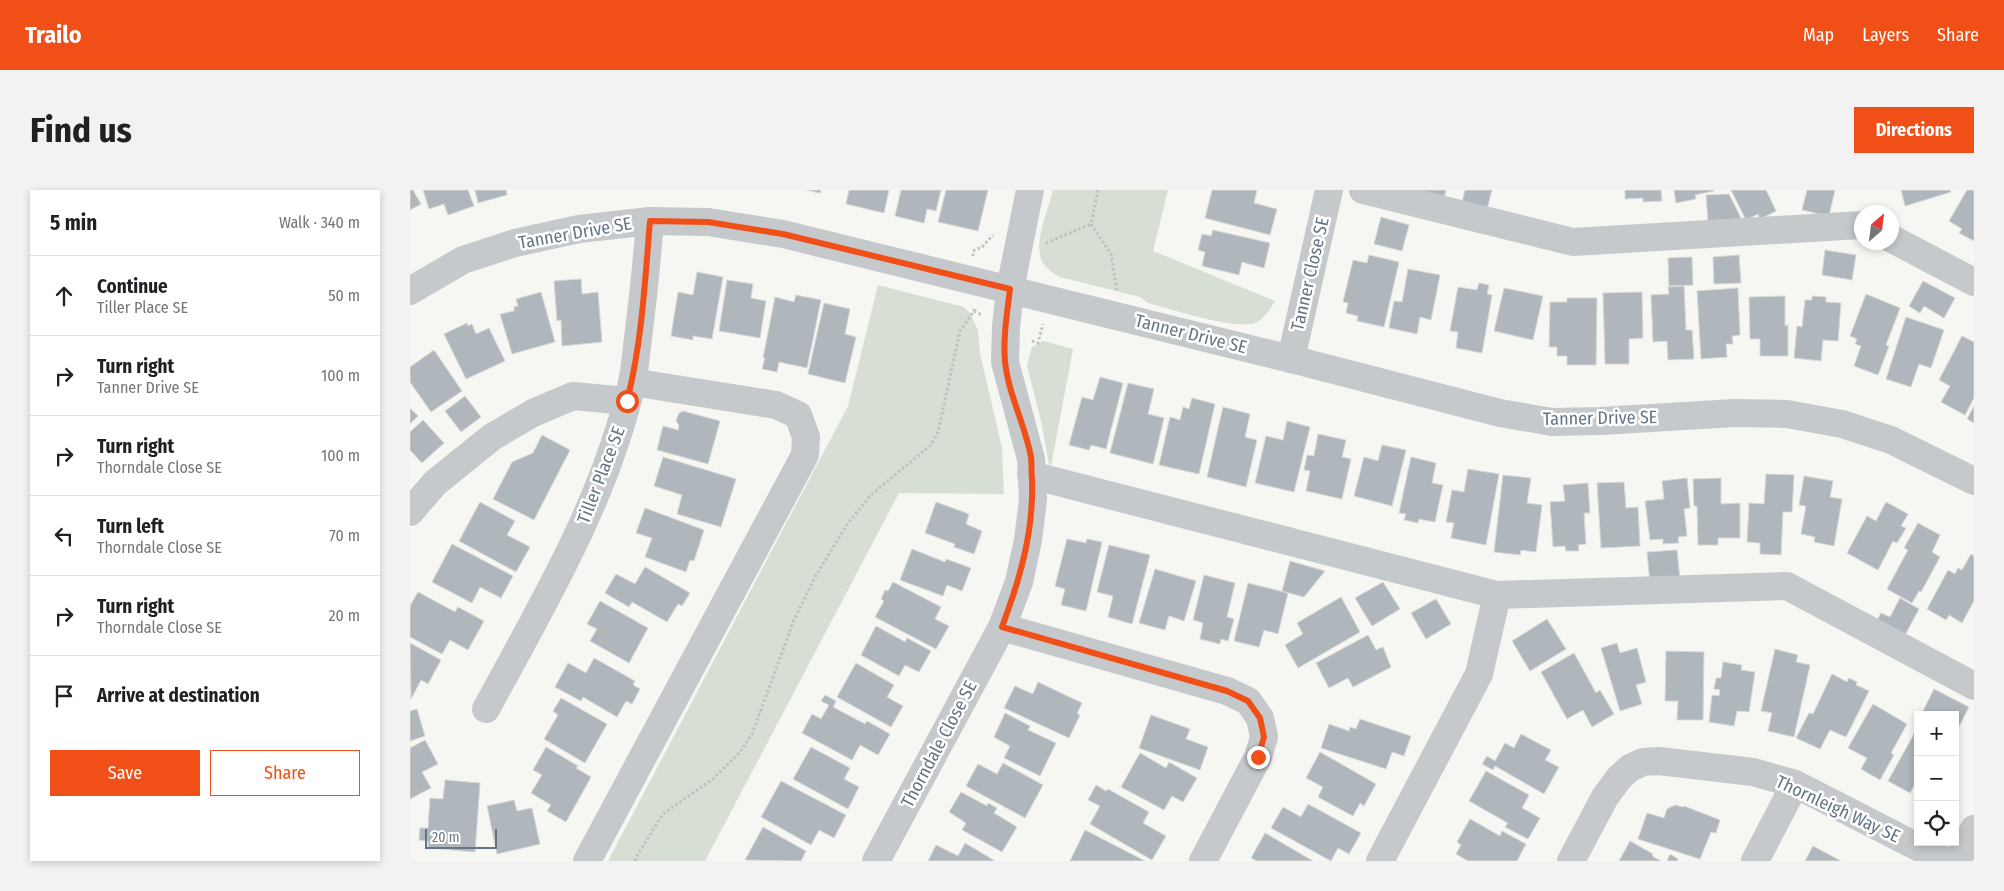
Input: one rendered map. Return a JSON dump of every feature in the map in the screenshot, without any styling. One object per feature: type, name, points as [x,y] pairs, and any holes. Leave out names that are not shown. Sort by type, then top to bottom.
[{"type":"street","name":"Thorndale Close SE","points":[[876,861],[1002,627],[1019,582],[1028,540],[1032,499],[1031,458],[1005,362],[1010,289],[1030,190]]},
{"type":"street","name":"Tanner Close SE","points":[[1290,359],[1329,190]]},
{"type":"street","points":[[1363,190],[1572,242],[1854,225]]},
{"type":"street","name":"Tanner Drive SE","points":[[410,291],[463,260],[515,243],[579,229],[650,221],[708,222],[783,234],[1010,289],[1500,413],[1552,422],[1735,413],[1787,414],[1842,424],[1891,440],[1974,481]]},
{"type":"street","name":"Tiller Place SE","points":[[486,709],[556,579],[587,516],[613,447],[629,391],[644,295],[650,221]]},
{"type":"street","points":[[1899,243],[1974,282]]},
{"type":"street","points":[[410,512],[435,484],[492,437],[533,413],[573,396],[629,391],[776,405],[798,415],[806,437],[805,455],[587,861]]},
{"type":"street","points":[[1031,475],[1497,595],[1787,586],[1974,686]]},
{"type":"street","points":[[1380,861],[1479,674],[1497,595]]},
{"type":"street","points":[[1002,627],[1227,691],[1248,701],[1260,718],[1264,737],[1258,757],[1202,861]]},
{"type":"street","name":"Thornleigh Way SE","points":[[1571,861],[1605,797],[1619,778],[1630,768],[1642,762],[1659,760],[1753,772],[1795,784],[1945,861]]},
{"type":"street","points":[[1755,861],[1795,784]]},
{"type":"street","points":[[1957,861],[1974,829]]},
{"type":"path","points":[[1098,190],[1091,224],[1111,254],[1117,294]]},
{"type":"path","points":[[1043,244],[1050,243],[1091,224]]},
{"type":"path","points":[[635,861],[663,814],[713,779],[741,751],[752,734],[794,620],[815,577],[848,523],[871,494],[931,445],[938,432],[960,331],[974,311]]},
{"type":"shaded area","points":[[1053,190],[1168,190],[1153,251],[1275,301],[1258,322],[1233,324],[1186,314],[1148,303],[1140,297],[1060,277],[1050,271],[1045,265],[1041,259],[1039,248],[1041,231]]},
{"type":"shaded area","points":[[878,285],[964,307],[970,313],[978,330],[980,353],[1002,448],[1004,494],[899,493],[705,861],[608,861],[848,406]]},
{"type":"shaded area","points":[[1043,341],[1073,349],[1051,466],[1049,465],[1041,421],[1027,365],[1032,347]]},
{"type":"building","points":[[410,190],[413,190],[421,204],[410,210]]},
{"type":"building","points":[[423,190],[468,190],[474,206],[448,215],[444,204],[429,209]]},
{"type":"building","points":[[475,190],[506,190],[507,195],[478,203]]},
{"type":"building","points":[[807,190],[821,190],[820,193]]},
{"type":"building","points":[[849,190],[889,190],[884,213],[846,204]]},
{"type":"building","points":[[901,190],[941,190],[936,211],[927,209],[924,223],[895,216]]},
{"type":"building","points":[[946,190],[988,190],[978,231],[938,222]]},
{"type":"building","points":[[1212,190],[1257,190],[1254,203],[1277,209],[1270,235],[1205,218]]},
{"type":"building","points":[[1418,190],[1446,190],[1444,198]]},
{"type":"building","points":[[1465,190],[1492,190],[1487,209],[1462,202]]},
{"type":"building","points":[[1625,190],[1661,190],[1662,201],[1643,202],[1643,198],[1625,199]]},
{"type":"building","points":[[1674,190],[1714,191],[1695,195],[1696,199],[1676,203]]},
{"type":"building","points":[[1731,190],[1766,190],[1776,211],[1760,219],[1758,214],[1746,220]]},
{"type":"building","points":[[1807,190],[1835,190],[1829,216],[1802,210]]},
{"type":"building","points":[[1901,190],[1950,190],[1951,192],[1905,206]]},
{"type":"building","points":[[1967,190],[1974,190],[1974,241],[1959,233],[1962,229],[1949,221]]},
{"type":"building","points":[[1729,194],[1742,220],[1708,221],[1706,195]]},
{"type":"building","points":[[1381,217],[1409,225],[1402,251],[1374,244]]},
{"type":"building","points":[[1213,230],[1270,243],[1264,268],[1242,262],[1239,275],[1202,266],[1205,252],[1198,250],[1202,234],[1211,236]]},
{"type":"building","points":[[1825,250],[1856,255],[1852,280],[1822,275]]},
{"type":"building","points":[[1369,255],[1399,262],[1384,327],[1357,321],[1358,316],[1346,313],[1348,303],[1343,302],[1353,260],[1367,263]]},
{"type":"building","points":[[1739,255],[1741,283],[1714,284],[1713,257]]},
{"type":"building","points":[[1692,257],[1693,285],[1669,286],[1668,258]]},
{"type":"building","points":[[1408,269],[1440,275],[1431,320],[1420,317],[1417,334],[1389,328],[1394,301],[1402,302]]},
{"type":"building","points":[[697,272],[723,277],[712,339],[693,336],[693,340],[671,336],[678,292],[693,295]]},
{"type":"building","points":[[581,279],[582,294],[598,292],[602,342],[562,346],[561,320],[557,321],[554,281]]},
{"type":"building","points":[[727,280],[753,284],[751,298],[766,301],[760,338],[719,331]]},
{"type":"building","points":[[1923,281],[1955,298],[1944,318],[1924,306],[1920,313],[1909,306]]},
{"type":"building","points":[[1479,283],[1489,285],[1487,294],[1492,295],[1482,353],[1456,348],[1458,332],[1450,331],[1458,287],[1477,290]]},
{"type":"building","points":[[1684,286],[1686,330],[1692,330],[1694,359],[1668,360],[1667,341],[1653,342],[1651,295],[1669,294],[1668,287]]},
{"type":"building","points":[[1504,288],[1543,296],[1533,340],[1494,331]]},
{"type":"building","points":[[1738,288],[1740,335],[1732,336],[1733,344],[1726,344],[1727,357],[1701,359],[1697,291]]},
{"type":"building","points":[[541,292],[555,342],[512,354],[500,314],[514,311],[514,307],[518,306],[516,299]]},
{"type":"building","points":[[1642,292],[1643,338],[1629,339],[1629,364],[1605,364],[1603,293]]},
{"type":"building","points":[[1866,294],[1900,308],[1886,345],[1889,346],[1878,375],[1854,366],[1861,346],[1855,344],[1857,339],[1850,336]]},
{"type":"building","points":[[796,295],[821,300],[807,368],[779,362],[777,372],[762,369],[775,297],[794,302]]},
{"type":"building","points":[[1785,296],[1785,326],[1788,325],[1788,356],[1760,356],[1760,339],[1750,339],[1749,297]]},
{"type":"building","points":[[1812,296],[1826,297],[1826,302],[1841,303],[1838,341],[1823,340],[1821,361],[1794,358],[1797,326],[1802,327],[1805,300],[1812,300]]},
{"type":"building","points":[[1567,298],[1597,298],[1596,365],[1567,365],[1567,356],[1557,356],[1557,347],[1549,347],[1550,302],[1567,302]]},
{"type":"building","points":[[824,303],[850,309],[845,334],[856,337],[845,383],[808,374]]},
{"type":"building","points":[[1906,317],[1944,330],[1931,368],[1919,364],[1911,387],[1886,379]]},
{"type":"building","points":[[467,323],[468,326],[472,324],[476,334],[489,328],[505,361],[466,379],[444,334]]},
{"type":"building","points":[[1962,336],[1974,342],[1974,398],[1965,415],[1941,402],[1950,386],[1939,380]]},
{"type":"building","points":[[434,350],[462,391],[431,412],[410,382],[410,367]]},
{"type":"building","points":[[1100,377],[1123,383],[1106,449],[1091,445],[1089,450],[1069,445],[1082,397],[1093,400]]},
{"type":"building","points":[[1128,383],[1154,389],[1148,414],[1164,418],[1153,464],[1110,453]]},
{"type":"building","points":[[465,396],[481,417],[461,432],[445,411]]},
{"type":"building","points":[[1192,398],[1215,404],[1199,474],[1159,465],[1170,417],[1180,420],[1183,407],[1189,409]]},
{"type":"building","points":[[1974,406],[1974,423],[1967,419]]},
{"type":"building","points":[[1223,407],[1250,414],[1245,437],[1257,440],[1246,487],[1207,477]]},
{"type":"building","points":[[410,408],[418,416],[410,424]]},
{"type":"building","points":[[683,411],[720,421],[708,464],[657,450],[663,426],[678,430],[679,425],[676,421],[679,413]]},
{"type":"building","points":[[423,420],[444,443],[422,463],[410,450],[410,432]]},
{"type":"building","points":[[1287,421],[1310,427],[1294,492],[1255,483],[1266,436],[1283,440]]},
{"type":"building","points":[[1318,434],[1346,440],[1342,457],[1351,459],[1342,499],[1306,491],[1310,471],[1304,470],[1307,455],[1314,456]]},
{"type":"building","points":[[542,435],[570,450],[534,520],[493,499],[512,462],[533,453]]},
{"type":"building","points":[[1382,445],[1406,450],[1392,506],[1354,496],[1364,457],[1378,461]]},
{"type":"building","points":[[663,457],[736,479],[721,527],[677,514],[682,495],[654,486]]},
{"type":"building","points":[[1411,457],[1436,463],[1432,483],[1443,485],[1435,522],[1419,519],[1418,523],[1404,520],[1406,514],[1399,513]]},
{"type":"building","points":[[1468,469],[1499,474],[1486,545],[1451,538],[1454,523],[1446,522],[1452,490],[1464,492]]},
{"type":"building","points":[[1766,474],[1794,475],[1792,512],[1783,512],[1781,555],[1760,554],[1760,543],[1747,542],[1749,503],[1764,504]]},
{"type":"building","points":[[1503,475],[1531,478],[1527,503],[1542,505],[1536,552],[1521,550],[1520,555],[1494,552]]},
{"type":"building","points":[[1804,476],[1833,481],[1830,497],[1842,499],[1834,546],[1814,542],[1815,537],[1801,534],[1806,506],[1799,505]]},
{"type":"building","points":[[1687,478],[1690,508],[1684,509],[1687,536],[1678,537],[1679,543],[1663,544],[1663,539],[1650,540],[1645,501],[1664,499],[1662,481]]},
{"type":"building","points":[[1721,478],[1721,504],[1740,503],[1740,538],[1718,538],[1718,545],[1698,545],[1697,506],[1694,506],[1693,479]]},
{"type":"building","points":[[1624,482],[1626,508],[1638,507],[1640,546],[1601,548],[1597,483]]},
{"type":"building","points":[[1588,483],[1590,513],[1584,513],[1586,544],[1578,545],[1579,551],[1566,551],[1565,546],[1553,547],[1550,502],[1565,501],[1563,485]]},
{"type":"building","points":[[480,502],[515,521],[507,535],[530,547],[516,572],[459,541]]},
{"type":"building","points":[[936,502],[969,514],[966,524],[982,531],[974,554],[954,547],[955,544],[925,533]]},
{"type":"building","points":[[1886,502],[1908,514],[1901,526],[1906,528],[1897,543],[1893,541],[1878,570],[1847,553],[1867,516],[1876,521]]},
{"type":"building","points":[[645,508],[704,530],[694,561],[690,560],[686,572],[645,557],[652,538],[636,533]]},
{"type":"building","points":[[1918,523],[1940,535],[1932,552],[1940,557],[1921,592],[1919,591],[1912,603],[1887,589],[1908,550],[1904,548]]},
{"type":"building","points":[[1067,539],[1086,543],[1087,539],[1102,542],[1086,611],[1061,605],[1065,589],[1055,586]]},
{"type":"building","points":[[452,544],[513,576],[501,598],[480,587],[472,603],[432,582]]},
{"type":"building","points":[[1109,545],[1150,555],[1132,624],[1108,617],[1113,596],[1097,592]]},
{"type":"building","points":[[912,549],[945,562],[946,559],[971,568],[962,591],[947,585],[943,596],[900,580]]},
{"type":"building","points":[[1677,550],[1680,580],[1650,583],[1647,552]]},
{"type":"building","points":[[1971,554],[1974,556],[1974,601],[1962,623],[1949,615],[1946,620],[1927,609],[1948,570],[1955,574],[1958,568],[1962,570]]},
{"type":"building","points":[[1290,561],[1325,571],[1304,597],[1282,591]]},
{"type":"building","points":[[645,567],[690,593],[682,606],[678,604],[667,622],[632,602],[629,607],[605,593],[616,574],[635,584]]},
{"type":"building","points":[[1155,569],[1196,581],[1184,621],[1169,616],[1165,630],[1139,623]]},
{"type":"building","points":[[1204,575],[1235,583],[1227,617],[1234,619],[1228,641],[1221,639],[1220,644],[1200,639],[1203,623],[1193,620]]},
{"type":"building","points":[[893,582],[941,607],[935,619],[949,626],[936,649],[875,617],[884,601],[881,599],[885,590],[888,591]]},
{"type":"building","points":[[1383,582],[1400,609],[1372,626],[1355,598]]},
{"type":"building","points":[[1248,583],[1288,593],[1278,634],[1264,630],[1259,647],[1234,641]]},
{"type":"building","points":[[418,592],[455,612],[458,607],[484,621],[468,650],[450,640],[442,654],[410,637],[410,606]]},
{"type":"building","points":[[1341,597],[1360,632],[1298,668],[1285,645],[1303,634],[1297,623]]},
{"type":"building","points":[[1900,598],[1919,609],[1905,635],[1876,622],[1881,613],[1890,617]]},
{"type":"building","points":[[1436,599],[1451,624],[1426,639],[1411,613]]},
{"type":"building","points":[[600,601],[648,628],[629,663],[590,641],[597,629],[587,624]]},
{"type":"building","points":[[1547,619],[1566,649],[1530,671],[1512,641]]},
{"type":"building","points":[[876,626],[905,642],[907,638],[931,651],[919,672],[905,665],[899,676],[861,655]]},
{"type":"building","points":[[1368,635],[1376,650],[1383,647],[1391,667],[1353,687],[1348,678],[1329,688],[1316,663]]},
{"type":"building","points":[[410,643],[441,660],[428,684],[421,680],[411,699]]},
{"type":"building","points":[[1617,643],[1620,653],[1637,648],[1646,682],[1636,685],[1642,704],[1620,711],[1601,648]]},
{"type":"building","points":[[1775,649],[1798,655],[1796,662],[1810,665],[1794,737],[1768,731],[1772,713],[1761,711]]},
{"type":"building","points":[[1666,651],[1704,652],[1703,720],[1677,720],[1678,701],[1665,701]]},
{"type":"building","points":[[1574,653],[1596,693],[1600,690],[1614,714],[1592,727],[1583,710],[1567,719],[1541,672]]},
{"type":"building","points":[[594,658],[635,681],[633,685],[640,689],[632,704],[626,701],[617,717],[583,697],[581,701],[555,687],[568,663],[586,673]]},
{"type":"building","points":[[1723,662],[1742,665],[1741,670],[1755,672],[1749,712],[1737,711],[1734,726],[1709,722],[1712,695],[1719,696],[1720,690],[1714,689],[1716,678],[1721,678]]},
{"type":"building","points":[[856,663],[894,685],[887,697],[903,706],[891,727],[837,697]]},
{"type":"building","points":[[1832,674],[1847,682],[1849,678],[1857,682],[1856,685],[1869,691],[1846,737],[1830,730],[1820,749],[1796,738],[1809,713],[1813,714]]},
{"type":"building","points":[[1038,682],[1082,703],[1077,714],[1080,715],[1069,738],[1004,708],[1015,686],[1033,694]]},
{"type":"building","points":[[1934,689],[1969,707],[1959,726],[1959,711],[1923,711]]},
{"type":"building","points":[[825,695],[836,701],[833,707],[865,724],[867,721],[890,734],[878,755],[860,745],[852,760],[802,733],[812,714],[821,719],[829,705],[821,701]]},
{"type":"building","points":[[561,698],[607,724],[585,763],[544,739],[558,715],[553,711]]},
{"type":"building","points":[[1873,704],[1907,724],[1891,753],[1894,755],[1880,780],[1861,769],[1867,758],[1848,748]]},
{"type":"building","points":[[417,709],[425,736],[410,741],[410,711]]},
{"type":"building","points":[[1005,713],[1030,726],[1028,730],[1056,743],[1040,776],[1004,758],[1010,746],[994,737]]},
{"type":"building","points":[[1151,715],[1190,729],[1186,739],[1208,747],[1200,770],[1139,748]]},
{"type":"building","points":[[1360,719],[1411,736],[1404,756],[1392,752],[1386,769],[1321,748],[1329,724],[1349,731],[1350,727],[1356,729]]},
{"type":"building","points":[[1521,734],[1551,750],[1545,760],[1559,767],[1544,794],[1495,766],[1493,770],[1482,764],[1487,756],[1495,761],[1505,743],[1514,748]]},
{"type":"building","points":[[1914,734],[1914,786],[1910,793],[1888,781]]},
{"type":"building","points":[[425,740],[438,764],[422,772],[431,788],[410,799],[410,748]]},
{"type":"building","points":[[546,747],[578,766],[576,768],[591,777],[566,822],[547,811],[551,805],[531,793],[542,775],[533,770]]},
{"type":"building","points":[[811,747],[850,768],[844,779],[859,787],[848,809],[793,779]]},
{"type":"building","points":[[1320,752],[1376,784],[1364,806],[1360,803],[1353,816],[1318,797],[1323,787],[1306,778]]},
{"type":"building","points":[[1140,753],[1166,768],[1169,762],[1197,778],[1183,802],[1172,796],[1164,810],[1121,787]]},
{"type":"building","points":[[1003,763],[1043,785],[1025,818],[966,786],[978,764],[997,774]]},
{"type":"building","points":[[1486,771],[1529,795],[1522,808],[1540,818],[1528,839],[1505,827],[1508,823],[1469,801]]},
{"type":"building","points":[[445,780],[480,783],[475,852],[428,848],[428,841],[419,840],[420,828],[428,828],[430,798],[443,799]]},
{"type":"building","points":[[781,781],[846,815],[834,838],[819,830],[811,845],[761,817]]},
{"type":"building","points":[[1096,785],[1106,791],[1108,789],[1149,812],[1143,823],[1166,836],[1152,860],[1090,824],[1100,806],[1088,800]]},
{"type":"building","points":[[961,792],[987,806],[988,803],[997,808],[994,813],[1017,827],[1002,852],[962,830],[966,823],[949,812]]},
{"type":"building","points":[[514,800],[517,811],[532,808],[540,844],[497,854],[487,806]]},
{"type":"building","points":[[1308,804],[1361,833],[1349,854],[1338,848],[1331,861],[1271,828],[1283,807],[1301,817]]},
{"type":"building","points":[[1675,805],[1684,806],[1720,820],[1716,833],[1711,832],[1700,859],[1638,839],[1647,813],[1664,818],[1667,809]]},
{"type":"building","points":[[1470,819],[1500,836],[1502,831],[1526,844],[1517,861],[1468,861],[1456,854],[1461,845],[1457,842]]},
{"type":"building","points":[[763,827],[806,851],[801,861],[745,860]]},
{"type":"building","points":[[1085,830],[1145,861],[1070,861]]},
{"type":"building","points":[[1265,833],[1313,861],[1257,861],[1251,858]]},
{"type":"building","points":[[1630,841],[1653,854],[1652,856],[1661,861],[1619,861]]},
{"type":"building","points":[[965,843],[995,861],[928,861],[936,845],[958,856]]},
{"type":"building","points":[[1813,846],[1841,861],[1805,861]]},
{"type":"building","points":[[1670,854],[1678,859],[1677,861],[1667,861]]},
{"type":"route","points":[[627,401],[632,382],[644,295],[650,221],[708,222],[783,234],[1010,289],[1005,362],[1031,458],[1032,499],[1028,540],[1019,582],[1002,627],[1227,691],[1248,701],[1260,718],[1264,737],[1258,757]]}]
